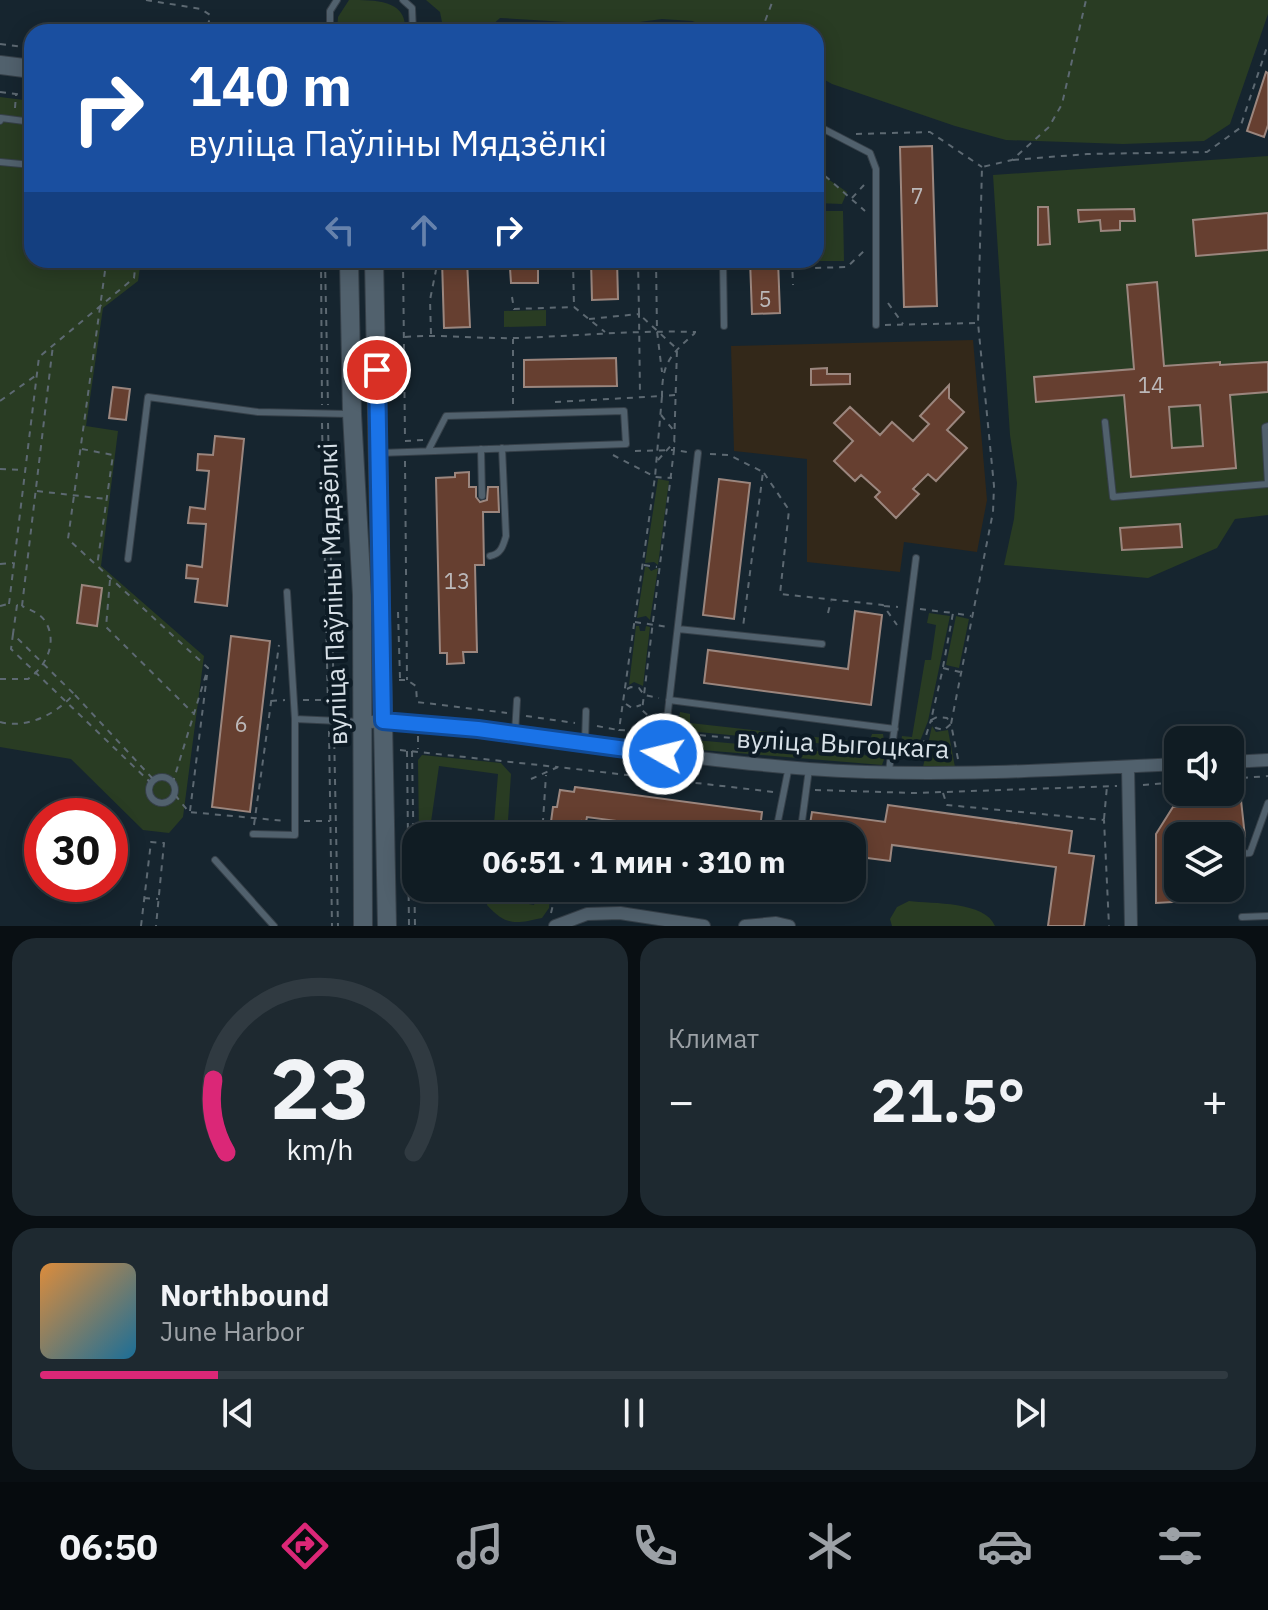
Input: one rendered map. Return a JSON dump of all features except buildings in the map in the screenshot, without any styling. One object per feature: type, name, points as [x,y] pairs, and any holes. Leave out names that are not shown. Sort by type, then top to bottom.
[{"type":"street","points":[[0,65],[24,68]]},
{"type":"street","name":"вуліца Паўліны Мядзёлкі","points":[[349,268],[352,414],[362,595],[374,722],[387,926]]},
{"type":"street","name":"вуліца Паўліны Мядзёлкі","points":[[363,926],[374,722],[379,453],[374,268]]},
{"type":"street","name":"вуліца Выгоцкага","points":[[374,722],[515,733],[663,754],[809,769],[960,772],[1164,765]]},
{"type":"street","points":[[1244,761],[1268,760]]},
{"type":"street","points":[[1128,767],[1131,926]]},
{"type":"street","points":[[553,920],[587,914],[620,913],[704,926]]},
{"type":"street","points":[[745,926],[776,923],[789,926]]},
{"type":"lane","points":[[330,24],[330,11],[337,0]]},
{"type":"lane","points":[[403,0],[412,8],[413,24]]},
{"type":"lane","points":[[0,121],[1,118],[24,121]]},
{"type":"lane","points":[[824,129],[870,153],[876,169],[876,325]]},
{"type":"lane","points":[[0,162],[24,164]]},
{"type":"lane","points":[[723,268],[724,326]]},
{"type":"lane","points":[[128,559],[148,397],[258,412],[352,414]]},
{"type":"lane","points":[[379,453],[626,444],[624,411],[446,416],[428,451]]},
{"type":"lane","points":[[1105,422],[1113,497],[1268,484],[1265,427],[1268,426]]},
{"type":"lane","points":[[490,556],[503,548],[506,536],[502,448]]},
{"type":"lane","points":[[481,449],[482,496]]},
{"type":"lane","points":[[663,754],[698,453]]},
{"type":"lane","points":[[889,771],[916,558]]},
{"type":"lane","points":[[253,834],[295,835],[295,719],[287,592]]},
{"type":"lane","points":[[678,629],[822,644]]},
{"type":"lane","points":[[515,733],[517,700]]},
{"type":"lane","points":[[669,700],[895,729]]},
{"type":"lane","points":[[585,742],[586,711]]},
{"type":"lane","points":[[295,719],[374,722]]},
{"type":"lane","points":[[778,822],[789,766]]},
{"type":"lane","points":[[803,822],[811,790],[809,769]]},
{"type":"lane","points":[[162,777],[170,779],[175,786],[175,795],[169,801],[157,802],[149,791],[152,782],[162,777]]},
{"type":"lane","points":[[1244,854],[1250,853],[1268,803]]},
{"type":"lane","points":[[215,860],[274,926]]},
{"type":"lane","points":[[1242,917],[1268,916]]},
{"type":"path","points":[[146,0],[201,9],[210,15],[208,24]]},
{"type":"path","points":[[158,2],[162,0]]},
{"type":"path","points":[[764,24],[773,0]]},
{"type":"path","points":[[1012,160],[1049,127],[1062,104],[1086,0]]},
{"type":"path","points":[[0,44],[24,47]]},
{"type":"path","points":[[836,135],[930,132],[982,167],[1012,160],[1087,154],[1207,152],[1240,128],[1268,44]]},
{"type":"path","points":[[0,92],[24,95]]},
{"type":"path","points":[[13,119],[16,94]]},
{"type":"path","points":[[960,772],[951,724],[993,512],[994,486],[978,323],[982,167]]},
{"type":"path","points":[[824,175],[851,199],[866,212],[866,184],[851,199]]},
{"type":"path","points":[[824,268],[847,267],[868,248],[869,261]]},
{"type":"path","points":[[9,604],[39,357],[134,278],[135,268]]},
{"type":"path","points":[[323,268],[333,821],[338,926]]},
{"type":"path","points":[[398,603],[400,680],[407,680],[403,268]]},
{"type":"path","points":[[431,335],[430,300],[436,268]]},
{"type":"path","points":[[573,268],[574,307]]},
{"type":"path","points":[[638,268],[640,397]]},
{"type":"path","points":[[656,268],[657,331],[662,372],[658,450],[619,730],[916,756]]},
{"type":"path","points":[[792,268],[793,285]]},
{"type":"path","points":[[876,296],[885,299],[904,325]]},
{"type":"path","points":[[512,297],[514,309],[574,307],[606,333]]},
{"type":"path","points":[[589,319],[639,314],[677,349],[674,450],[633,451]]},
{"type":"path","points":[[876,325],[978,323]]},
{"type":"path","points":[[404,337],[513,338],[696,332],[677,349],[662,372]]},
{"type":"path","points":[[513,338],[513,404]]},
{"type":"path","points":[[22,606],[53,345]]},
{"type":"path","points":[[0,401],[36,376]]},
{"type":"path","points":[[545,402],[676,395]]},
{"type":"path","points":[[660,414],[676,434]]},
{"type":"path","points":[[325,415],[331,720]]},
{"type":"path","points":[[405,441],[423,440]]},
{"type":"path","points":[[81,448],[113,455],[97,566]]},
{"type":"path","points":[[657,461],[668,450]]},
{"type":"path","points":[[620,452],[608,452],[655,477],[672,478]]},
{"type":"path","points":[[0,469],[25,470]]},
{"type":"path","points":[[763,472],[789,510],[780,594],[883,605],[897,625]]},
{"type":"path","points":[[35,491],[107,499]]},
{"type":"path","points":[[0,564],[14,563]]},
{"type":"path","points":[[643,565],[660,567]]},
{"type":"path","points":[[110,578],[106,627],[194,713]]},
{"type":"path","points":[[397,583],[405,583]]},
{"type":"path","points":[[828,613],[831,600]]},
{"type":"path","points":[[17,605],[11,649],[152,782]]},
{"type":"path","points":[[0,606],[22,606],[39,615],[50,632],[48,655],[36,673],[20,680],[0,679]]},
{"type":"path","points":[[915,793],[916,756],[921,751],[931,720],[953,613],[973,616]]},
{"type":"path","points":[[634,622],[678,629]]},
{"type":"path","points":[[13,634],[74,694],[152,782]]},
{"type":"path","points":[[253,834],[280,638]]},
{"type":"path","points":[[189,812],[208,668]]},
{"type":"path","points":[[943,668],[961,672]]},
{"type":"path","points":[[626,690],[639,688],[644,695],[669,700]]},
{"type":"path","points":[[0,722],[6,724],[40,718],[66,703],[74,694]]},
{"type":"path","points":[[625,703],[632,708],[643,704]]},
{"type":"path","points":[[931,720],[947,718],[951,724]]},
{"type":"path","points":[[931,720],[936,728],[944,730],[951,724]]},
{"type":"path","points":[[412,749],[415,926]]},
{"type":"path","points":[[407,750],[409,926]]},
{"type":"path","points":[[418,750],[784,793]]},
{"type":"path","points":[[531,779],[558,767]]},
{"type":"path","points":[[543,822],[546,773]]},
{"type":"path","points":[[1244,778],[1268,776]]},
{"type":"path","points":[[813,798],[811,790],[915,793],[1164,783]]},
{"type":"path","points":[[1107,786],[1104,820],[1109,926]]},
{"type":"path","points":[[943,792],[947,805],[1104,820]]},
{"type":"path","points":[[175,795],[189,812],[255,820],[333,821]]},
{"type":"path","points":[[332,926],[333,821]]},
{"type":"path","points":[[141,926],[151,842],[164,843],[156,926]]},
{"type":"path","points":[[144,898],[159,899]]},
{"type":"shaded area","points":[[973,340],[987,500],[977,552],[904,542],[900,572],[807,562],[807,459],[734,451],[731,346]]},
{"type":"green space","points":[[349,0],[370,0],[396,8],[405,24],[338,24],[338,17]]},
{"type":"green space","points":[[426,0],[1268,0],[1268,14],[1230,124],[1204,141],[1123,144],[1006,140],[832,84],[824,80],[824,24],[700,24],[662,19],[600,24],[500,18],[493,24],[442,24],[440,12]]},
{"type":"green space","points":[[0,97],[24,100],[24,268],[140,268],[138,281],[103,308],[86,426],[118,431],[101,566],[204,656],[183,817],[169,833],[143,830],[128,815],[128,798],[111,798],[71,759],[0,747]]},
{"type":"green space","points":[[1268,156],[1268,515],[1235,519],[1217,548],[1148,578],[1004,565],[1014,519],[1017,483],[1010,435],[993,175]]},
{"type":"green space","points":[[824,176],[847,192],[842,204],[824,203]]},
{"type":"green space","points":[[824,211],[843,211],[844,261],[824,261]]},
{"type":"green space","points":[[546,310],[546,326],[504,327],[504,311]]},
{"type":"green space","points":[[658,479],[669,481],[658,565],[645,563]]},
{"type":"green space","points":[[645,567],[651,571],[658,568],[650,620],[646,616],[637,618]]},
{"type":"green space","points":[[929,613],[950,616],[928,721],[916,751],[900,749],[902,736],[912,737],[925,660],[931,660],[936,625],[927,623]]},
{"type":"green space","points":[[956,616],[969,619],[959,668],[946,665]]},
{"type":"green space","points":[[636,626],[640,631],[645,631],[646,626],[650,627],[643,686],[634,682],[629,685]]},
{"type":"green space","points":[[680,712],[690,714],[690,723],[869,743],[872,734],[883,734],[885,746],[880,749],[677,730]]},
{"type":"green space","points":[[932,726],[936,732],[948,730],[955,767],[923,767]]},
{"type":"green space","points":[[673,738],[885,757],[882,765],[678,748]]},
{"type":"green space","points":[[422,755],[501,763],[511,774],[508,822],[494,822],[498,774],[439,766],[431,822],[419,822],[418,760]]},
{"type":"green space","points":[[909,901],[970,908],[981,912],[995,926],[892,926],[890,919],[897,907]]},
{"type":"green space","points":[[487,902],[534,905],[535,902],[550,902],[542,918],[518,922],[500,917]]},
{"type":"route","points":[[377,370],[383,721],[478,729],[663,754]]}]
